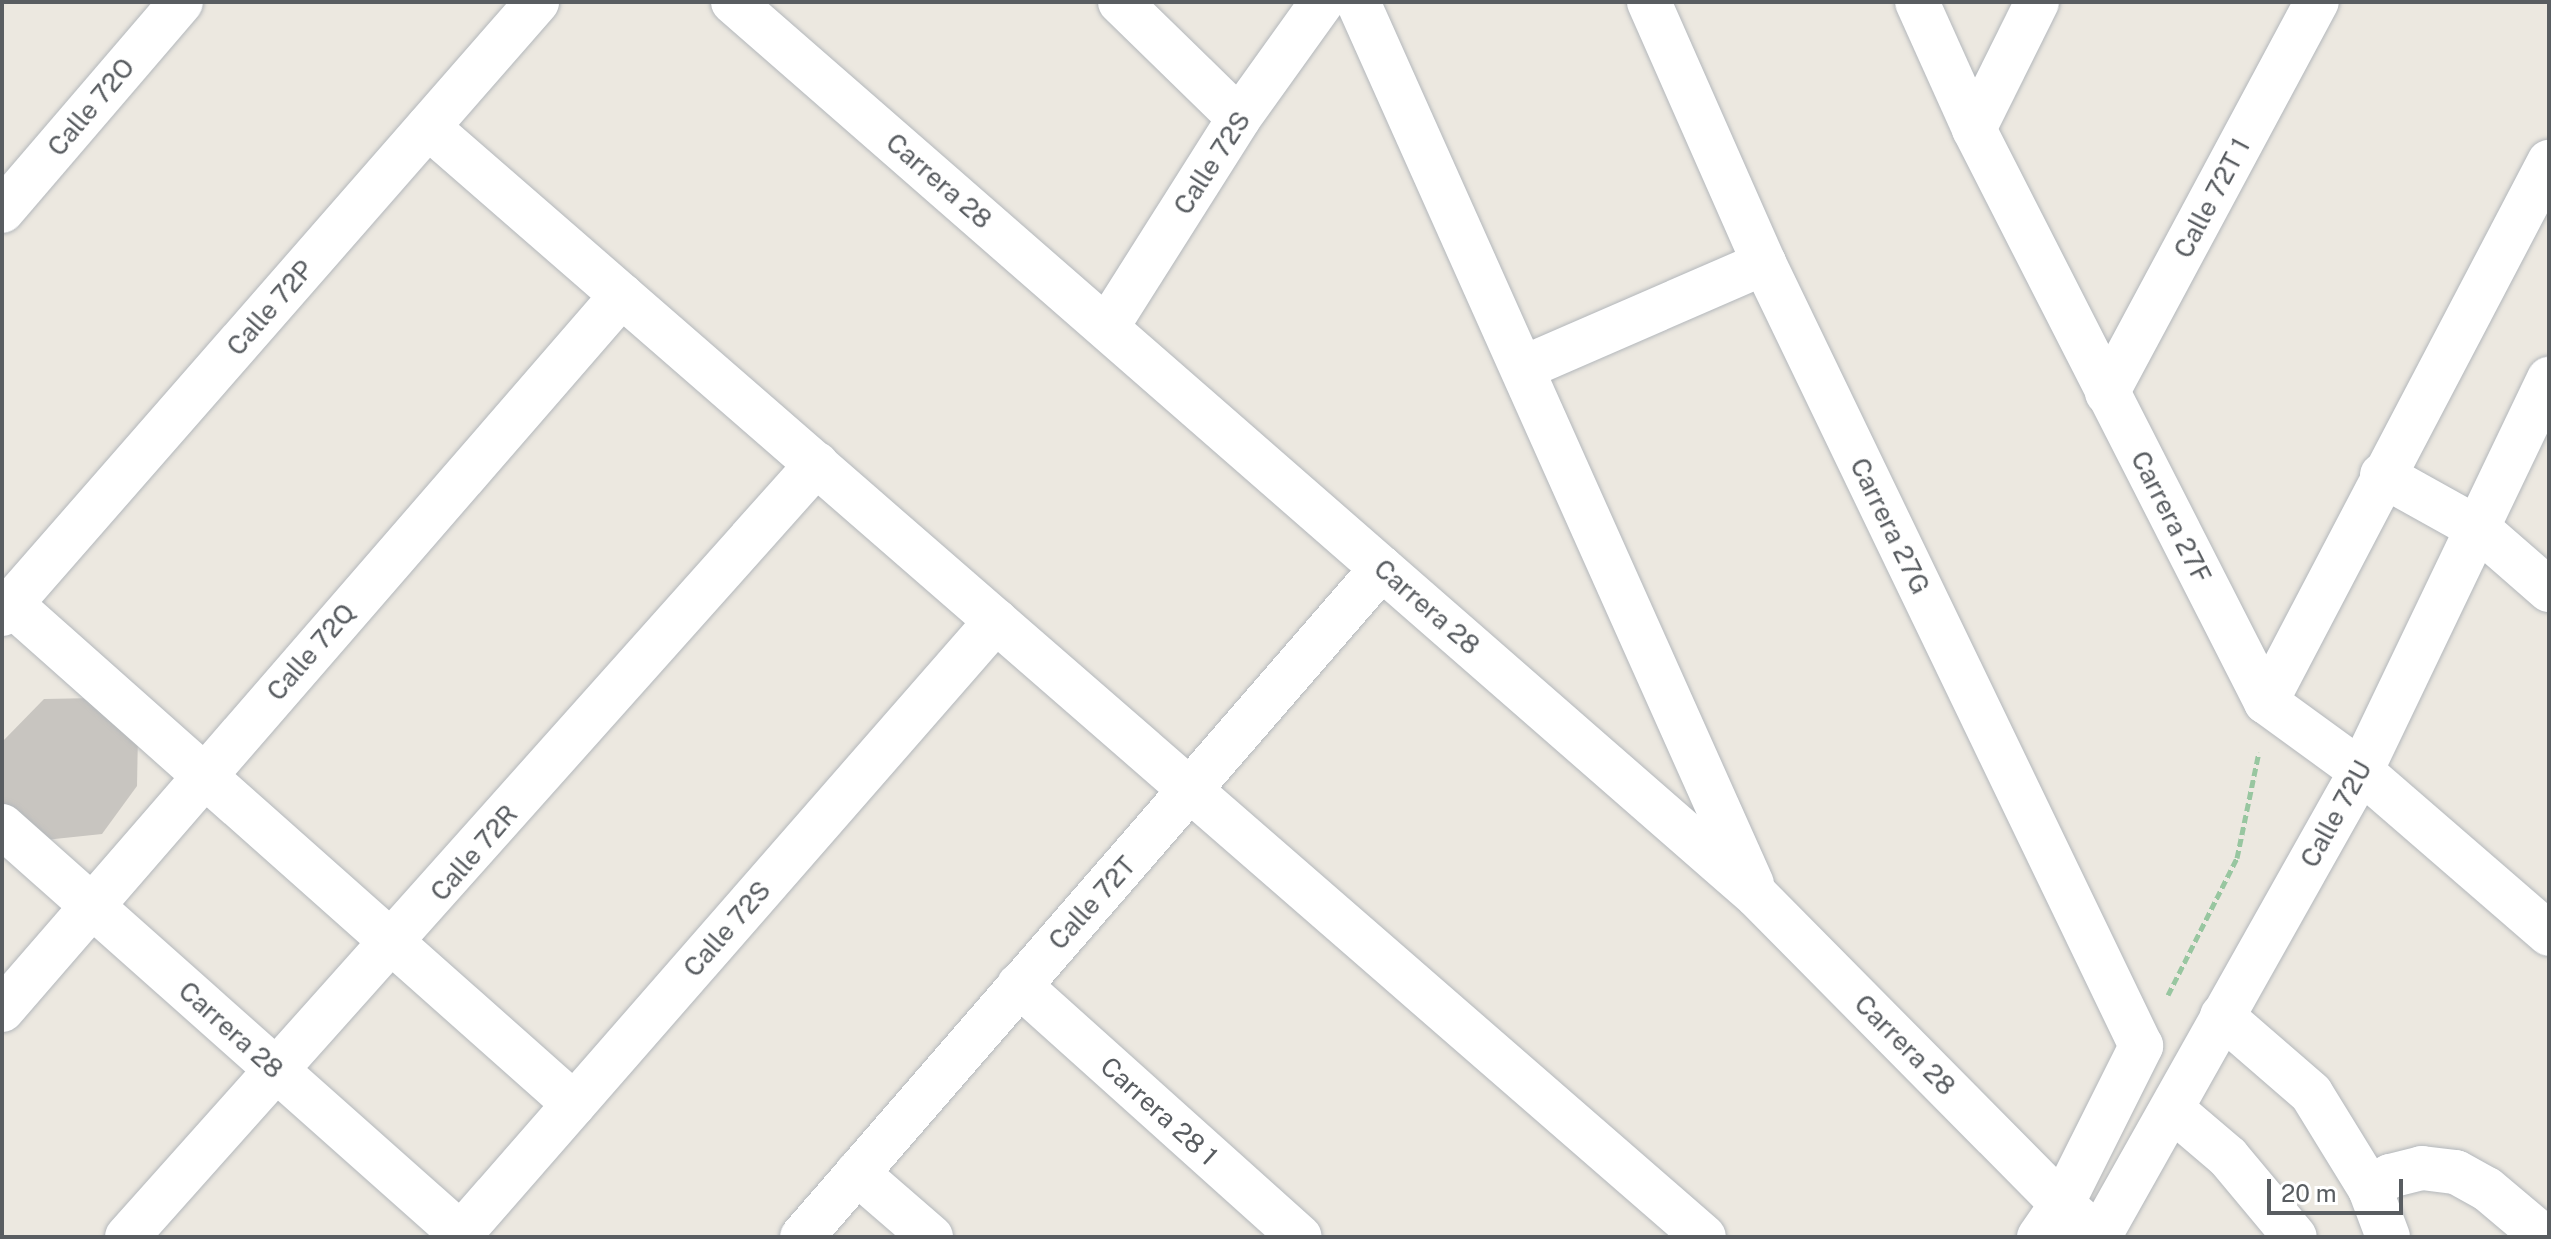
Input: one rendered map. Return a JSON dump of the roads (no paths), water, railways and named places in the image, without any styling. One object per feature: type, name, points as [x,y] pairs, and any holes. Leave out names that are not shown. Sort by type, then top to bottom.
[{"type":"street","name":"Calle 72O","points":[[2,211],[181,2]]},
{"type":"street","name":"Calle 72P","points":[[6,609],[537,2]]},
{"type":"street","name":"Carrera 28","points":[[733,2],[1757,896],[2050,1221],[2099,1237]]},
{"type":"street","points":[[1120,2],[1239,118]]},
{"type":"street","name":"Calle 72S","points":[[1107,327],[1239,118],[1322,2]]},
{"type":"street","points":[[1358,2],[1757,896]]},
{"type":"street","name":"Carrera 27G","points":[[1649,2],[1764,263],[2141,1046],[2050,1221]]},
{"type":"street","name":"Carrera 27F","points":[[1917,2],[1974,129],[2266,702],[2361,771],[2549,934]]},
{"type":"street","points":[[1974,129],[2037,2]]},
{"type":"street","name":"Calle 72T 1","points":[[2107,393],[2317,2]]},
{"type":"street","points":[[428,127],[1194,789],[1704,1237]]},
{"type":"street","points":[[2266,702],[2382,475],[2549,162]]},
{"type":"street","points":[[1523,368],[1764,263]]},
{"type":"street","name":"Calle 72Q","points":[[2,1010],[622,295]]},
{"type":"street","name":"Calle 72U","points":[[2099,1237],[2174,1111],[2222,1016],[2361,771],[2549,379]]},
{"type":"street","name":"Calle 72R","points":[[127,1237],[275,1069],[393,945],[817,464]]},
{"type":"street","points":[[2382,475],[2479,529],[2549,590]]},
{"type":"street","name":"Calle 72T","points":[[802,1237],[1019,985],[1194,789],[1382,568]]},
{"type":"street","points":[[6,609],[574,1104]]},
{"type":"street","name":"Calle 72S","points":[[460,1236],[996,621]]},
{"type":"street","name":"Carrera 28","points":[[2,826],[460,1236]]},
{"type":"street","name":"Carrera 28 1","points":[[1019,985],[1300,1237]]},
{"type":"street","points":[[2222,1016],[2311,1093],[2370,1189],[2388,1237]]},
{"type":"street","points":[[2174,1111],[2228,1157],[2295,1237]]},
{"type":"street","points":[[2370,1189],[2390,1176],[2422,1168],[2456,1172],[2487,1189],[2544,1237]]},
{"type":"street","points":[[857,1173],[931,1237]]}]
